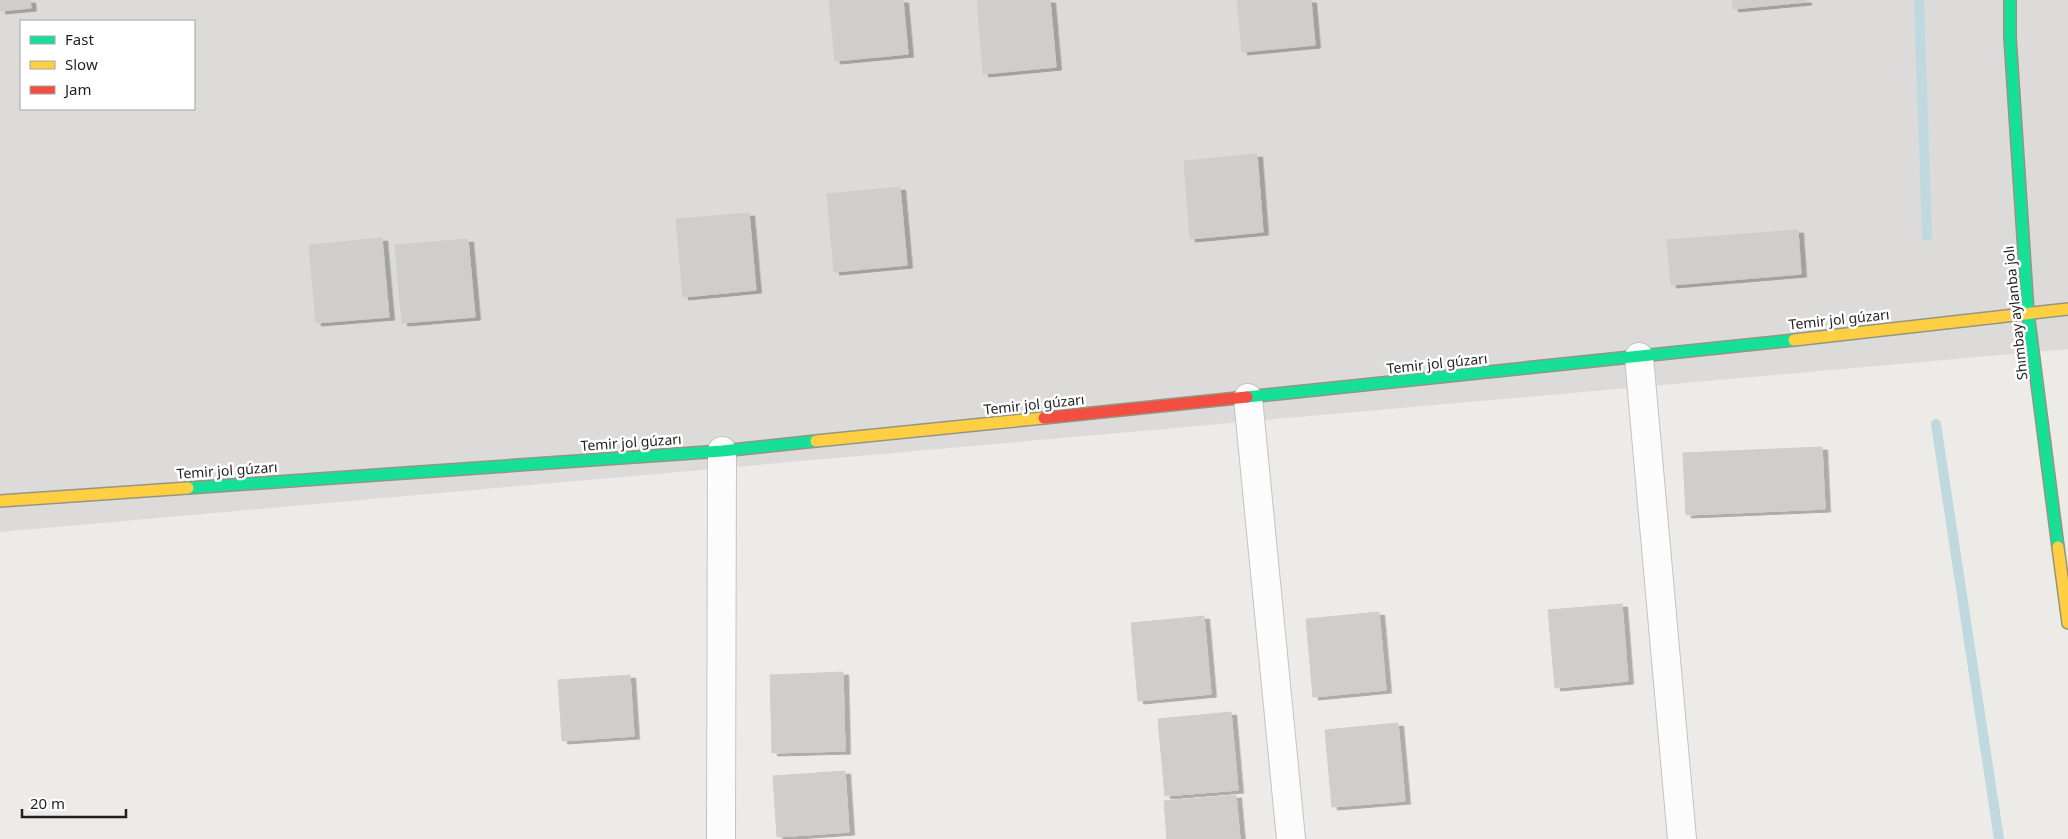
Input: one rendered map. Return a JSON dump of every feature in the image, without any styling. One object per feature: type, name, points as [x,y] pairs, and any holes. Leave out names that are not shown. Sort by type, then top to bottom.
[{"type":"street","name":"Shımbay aylanba jolı","points":[[2010,0],[2010,37],[2028,313],[2068,622]]},
{"type":"street","name":"Temir jol gúzarı","points":[[0,501],[722,451],[1248,398],[2068,310]]},
{"type":"street","points":[[1639,357],[1682,839]]},
{"type":"street","points":[[1248,398],[1291,839]]},
{"type":"street","points":[[721,839],[722,451]]},
{"type":"shaded area","points":[[0,0],[2068,0],[2068,349],[0,532]]},
{"type":"building","points":[[0,0],[30,0],[31,8],[0,11]]},
{"type":"building","points":[[829,0],[903,0],[908,54],[835,61]]},
{"type":"building","points":[[977,0],[1050,0],[1056,67],[983,74]]},
{"type":"building","points":[[1237,0],[1311,0],[1315,45],[1242,52]]},
{"type":"building","points":[[1732,0],[1806,0],[1806,2],[1733,9]]},
{"type":"building","points":[[1257,154],[1263,232],[1190,239],[1184,161]]},
{"type":"building","points":[[900,187],[907,265],[834,272],[827,194]]},
{"type":"building","points":[[749,213],[756,290],[683,297],[676,219]]},
{"type":"building","points":[[1798,230],[1801,274],[1671,285],[1667,240]]},
{"type":"building","points":[[382,238],[389,317],[316,323],[309,245]]},
{"type":"building","points":[[468,239],[475,317],[402,323],[395,245]]},
{"type":"building","points":[[1822,447],[1825,509],[1686,515],[1683,453]]},
{"type":"building","points":[[1622,604],[1628,681],[1555,688],[1548,610]]},
{"type":"building","points":[[1379,612],[1386,690],[1313,697],[1306,619]]},
{"type":"building","points":[[1204,616],[1211,694],[1138,701],[1131,623]]},
{"type":"building","points":[[843,672],[845,751],[772,753],[770,675]]},
{"type":"building","points":[[630,675],[634,736],[562,741],[558,680]]},
{"type":"building","points":[[1231,712],[1238,790],[1165,796],[1158,719]]},
{"type":"building","points":[[1398,723],[1405,801],[1332,807],[1325,730]]},
{"type":"building","points":[[845,771],[849,832],[777,837],[773,776]]},
{"type":"building","points":[[1236,795],[1240,839],[1167,839],[1164,801]]},
{"type":"waterway","points":[[1919,0],[1927,236]]},
{"type":"waterway","points":[[1936,424],[1999,839]]},
{"type":"traffic: fast","points":[[2010,0],[2010,37],[2028,313],[2058,547]]},
{"type":"traffic: fast","points":[[1247,397],[1794,340]]},
{"type":"traffic: fast","points":[[188,488],[722,451],[816,441]]},
{"type":"traffic: slow","points":[[1794,340],[2068,309]]},
{"type":"traffic: slow","points":[[816,441],[1044,418]]},
{"type":"traffic: slow","points":[[0,501],[188,488]]},
{"type":"traffic: slow","points":[[2058,547],[2068,623]]},
{"type":"traffic: jam","points":[[1044,418],[1247,397]]}]
